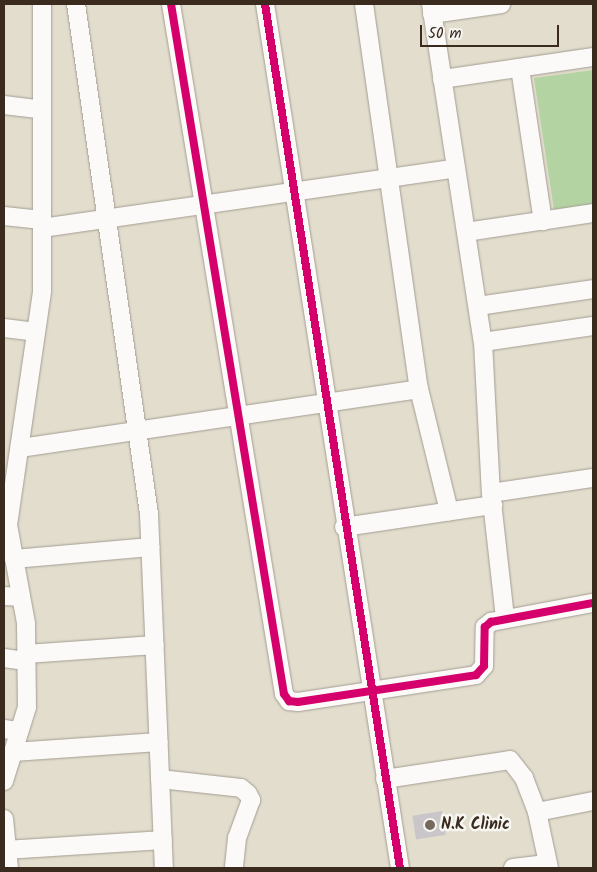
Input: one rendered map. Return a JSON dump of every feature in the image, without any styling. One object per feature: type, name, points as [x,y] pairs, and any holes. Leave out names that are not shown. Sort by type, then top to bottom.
[{"type":"street","points":[[4,782],[13,752],[12,730],[27,708],[26,658],[12,596],[14,558],[8,525],[14,453],[36,332],[42,224],[42,4]]},
{"type":"street","points":[[76,4],[137,430],[150,547],[164,868]]},
{"type":"street","points":[[171,4],[236,416],[284,694],[289,701],[298,702],[370,689],[476,675],[484,666],[485,627],[505,618],[593,602]]},
{"type":"street","points":[[265,4],[344,527],[400,868]]},
{"type":"street","points":[[364,4],[418,389],[449,511]]},
{"type":"street","points":[[501,4],[432,9],[484,342],[492,499],[505,618]]},
{"type":"street","points":[[442,79],[593,57]]},
{"type":"street","points":[[520,68],[543,221]]},
{"type":"street","points":[[4,105],[42,110]]},
{"type":"street","points":[[4,216],[42,224],[107,218],[456,168]]},
{"type":"street","points":[[466,232],[593,213]]},
{"type":"street","points":[[478,306],[593,289]]},
{"type":"street","points":[[484,342],[593,326]]},
{"type":"street","points":[[4,328],[36,332]]},
{"type":"street","points":[[14,453],[137,430],[418,389]]},
{"type":"street","points":[[344,527],[449,511],[492,499],[593,478]]},
{"type":"street","points":[[14,558],[150,547]]},
{"type":"street","points":[[4,658],[26,658],[155,646]]},
{"type":"street","points":[[13,752],[159,742]]},
{"type":"street","points":[[385,779],[510,760],[522,772],[538,812],[548,866],[513,868]]},
{"type":"street","points":[[160,779],[241,788],[248,794],[250,800],[237,838],[234,868]]},
{"type":"street","points":[[538,812],[593,801]]},
{"type":"street","points":[[4,818],[9,868]]},
{"type":"street","points":[[6,850],[163,840]]},
{"type":"green space","points":[[593,70],[593,204],[554,210],[534,78]]},
{"type":"building","points":[[442,811],[446,835],[416,839],[412,816]]},
{"type":"cycle path","points":[[171,4],[284,694],[289,701],[298,702],[476,675],[484,666],[485,627],[491,622],[593,603]]},
{"type":"cycle path","points":[[265,4],[400,868]]},
{"type":"place","name":"N.K Clinic","points":[[430,825]]}]
